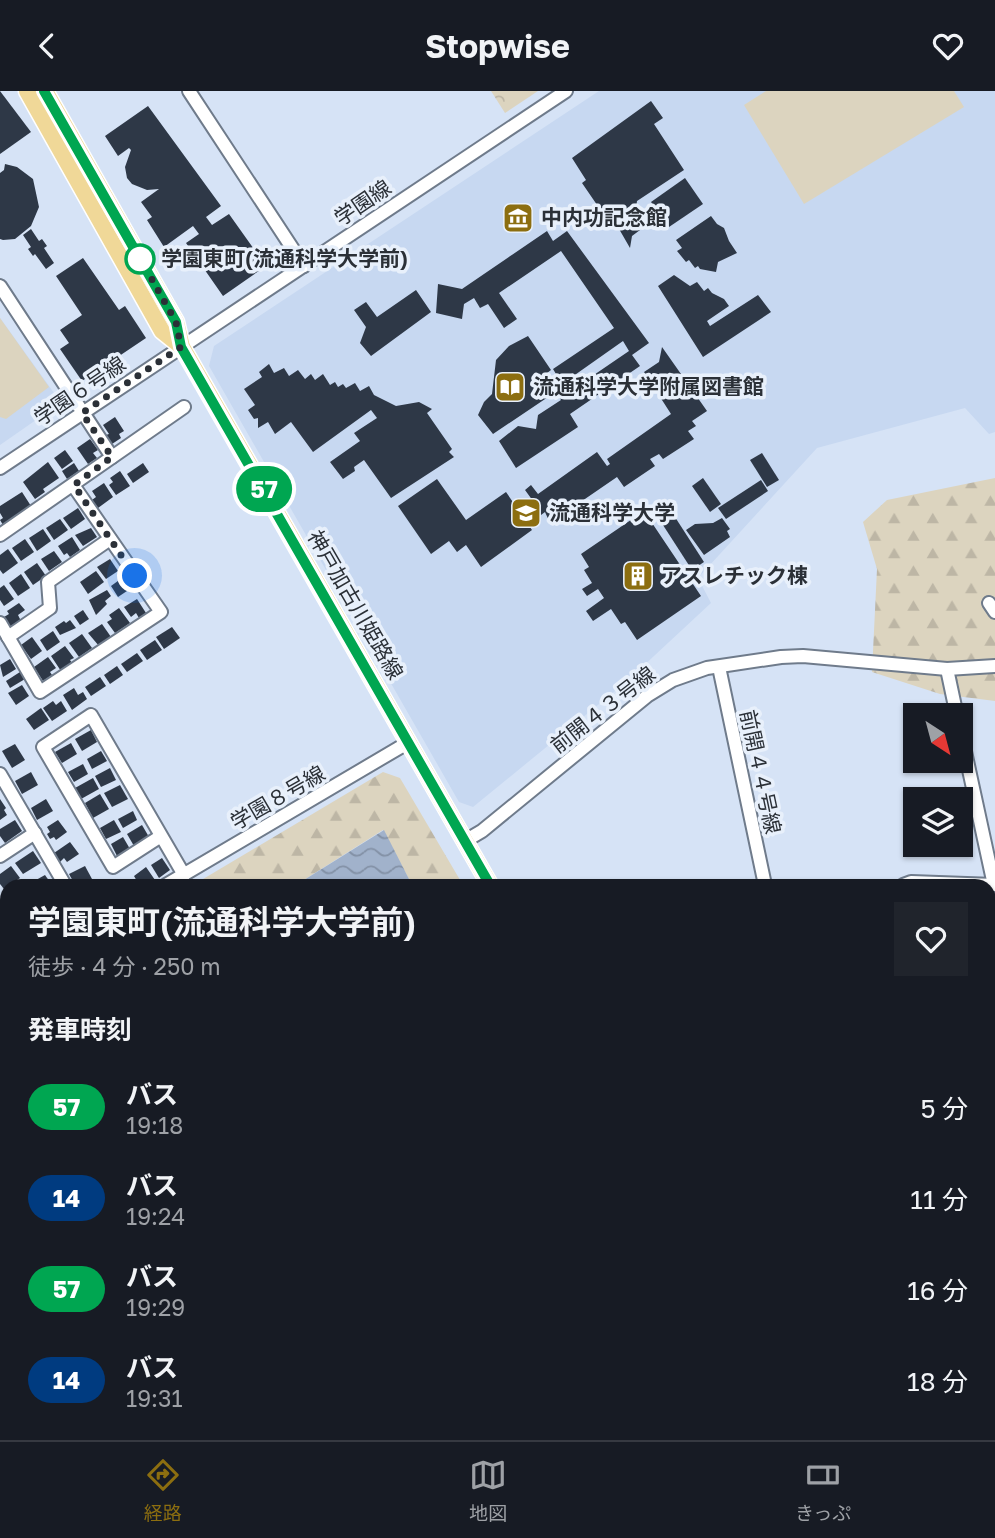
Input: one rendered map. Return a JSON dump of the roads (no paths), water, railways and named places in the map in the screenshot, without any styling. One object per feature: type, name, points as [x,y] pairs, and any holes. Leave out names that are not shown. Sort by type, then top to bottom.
[{"type":"main road","name":"神戸加古川姫路線","points":[[27,91],[162,331],[181,347]]},
{"type":"main road","name":"神戸加古川姫路線","points":[[44,91],[176,322],[181,347],[487,879]]},
{"type":"street","points":[[189,91],[304,266]]},
{"type":"street","name":"学園線","points":[[181,347],[566,91]]},
{"type":"street","points":[[0,286],[112,457]]},
{"type":"street","name":"学園６号線","points":[[0,468],[181,347]]},
{"type":"street","points":[[0,535],[112,457],[174,421],[184,407]]},
{"type":"street","points":[[0,623],[40,692],[161,612],[74,485]]},
{"type":"street","points":[[8,637],[50,608],[48,582],[110,539]]},
{"type":"street","name":"前開４３号線","points":[[465,841],[482,831],[647,696],[673,680],[706,668],[803,656],[947,669],[995,666]]},
{"type":"street","name":"前開４４号線","points":[[719,667],[764,879]]},
{"type":"street","points":[[947,669],[954,703]]},
{"type":"street","points":[[161,836],[113,867],[43,747],[91,715],[184,875]]},
{"type":"street","name":"学園８号線","points":[[177,879],[409,742]]},
{"type":"street","points":[[970,773],[993,879]]},
{"type":"street","points":[[2,780],[62,879]]},
{"type":"street","points":[[0,856],[35,833]]},
{"type":"water","points":[[384,830],[409,879],[306,879]]},
{"type":"place","name":"中内功記念館","points":[[518,218]]},
{"type":"place","name":"学園東町(流通科学大学前)","points":[[140,259]]},
{"type":"place","name":"流通科学大学附属図書館","points":[[510,387]]},
{"type":"place","name":"流通科学大学","points":[[526,513]]},
{"type":"place","name":"アスレチック棟","points":[[638,576]]}]
